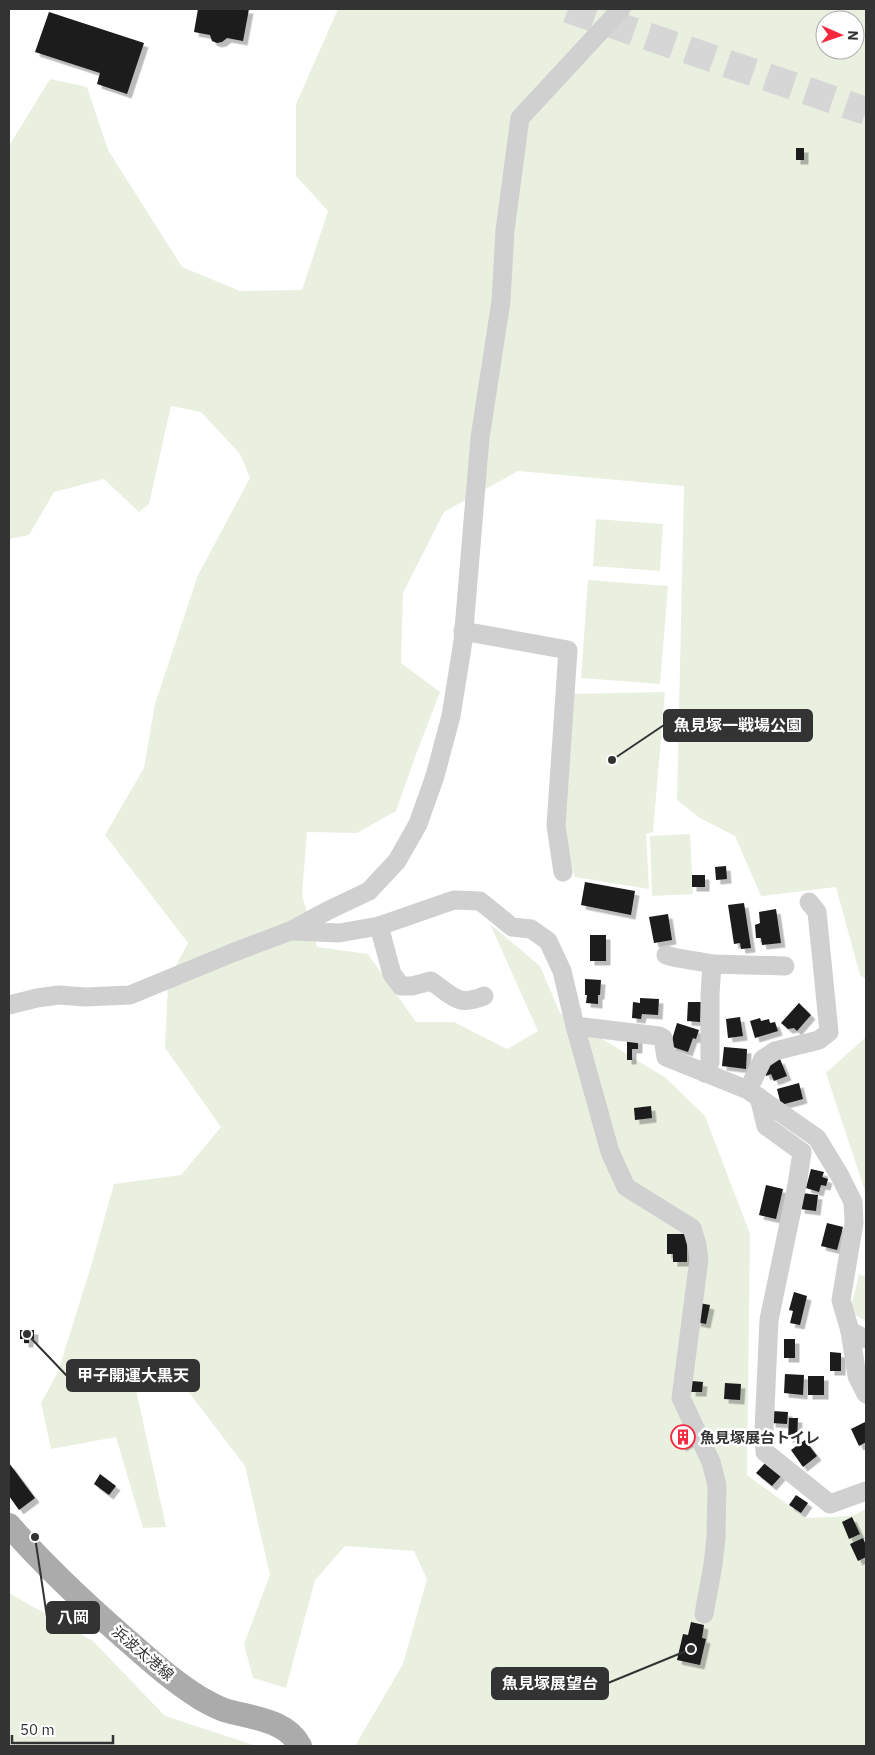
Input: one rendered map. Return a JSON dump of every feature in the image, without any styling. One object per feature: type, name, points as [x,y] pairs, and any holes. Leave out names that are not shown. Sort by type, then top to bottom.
[{"type":"main road","name":"浜波太港線","points":[[9,1524],[57,1578],[132,1645],[185,1688],[221,1709],[268,1721],[276,1725],[295,1737],[300,1746]]},
{"type":"street","points":[[9,1005],[59,995],[85,997],[130,995],[290,931],[369,891],[398,862],[418,824],[435,776],[451,716],[463,631],[480,438],[501,301],[505,230],[520,118],[621,9]]},
{"type":"street","points":[[463,631],[568,650],[556,826],[563,872]]},
{"type":"street","points":[[290,931],[338,933],[379,926],[454,900],[480,901],[512,927],[531,930],[548,941],[562,971],[575,1026],[610,1152],[626,1187],[692,1228],[697,1245],[698,1259],[681,1398],[708,1456],[717,1485],[714,1565],[704,1614]]},
{"type":"street","points":[[809,902],[817,912],[829,1032],[819,1040],[775,1051],[763,1059],[753,1094],[766,1126],[802,1152],[769,1320],[764,1431],[765,1452],[830,1504],[866,1491]]},
{"type":"street","points":[[379,926],[392,974],[400,986],[412,986],[431,981],[460,1001],[471,1002],[484,996]]},
{"type":"street","points":[[666,955],[677,959],[712,964],[785,966]]},
{"type":"street","points":[[706,1073],[710,1062],[712,964]]},
{"type":"street","points":[[575,1026],[659,1036],[663,1038],[666,1057],[753,1094],[817,1138],[853,1202],[854,1223],[841,1300],[858,1335],[857,1376],[866,1394]]},
{"type":"green space","points":[[338,9],[866,9],[866,979],[860,975],[836,887],[761,896],[735,836],[700,818],[677,800],[684,486],[518,471],[444,512],[403,593],[401,663],[440,692],[396,811],[357,833],[307,832],[302,895],[317,947],[368,954],[416,1022],[454,1022],[507,1049],[538,1031],[490,924],[540,966],[560,1013],[666,1078],[705,1116],[750,1234],[747,1475],[806,1518],[852,1516],[866,1509],[866,1746],[355,1746],[403,1664],[427,1579],[414,1551],[345,1546],[315,1580],[286,1688],[253,1678],[244,1644],[270,1575],[245,1466],[168,1365],[135,1385],[166,1527],[143,1528],[116,1437],[51,1449],[41,1403],[58,1372],[114,1184],[181,1175],[221,1127],[165,1048],[168,981],[188,943],[105,835],[144,768],[155,704],[198,575],[250,478],[240,454],[201,412],[171,406],[149,504],[139,512],[104,479],[54,492],[29,535],[9,539],[9,146],[50,79],[87,87],[108,150],[182,267],[240,291],[302,290],[328,211],[296,176],[296,104]]},
{"type":"green space","points":[[596,519],[663,524],[660,571],[593,566]]},
{"type":"green space","points":[[588,580],[668,586],[660,684],[581,678]]},
{"type":"green space","points":[[665,692],[653,832],[646,834],[649,889],[575,877],[561,826],[569,694]]},
{"type":"green space","points":[[690,834],[693,894],[652,896],[650,836]]},
{"type":"green space","points":[[866,1037],[866,1194],[826,1073]]},
{"type":"green space","points":[[859,1274],[866,1277],[866,1321],[850,1312]]},
{"type":"green space","points":[[9,1593],[93,1641],[165,1716],[257,1746],[9,1746]]},
{"type":"building","points":[[198,9],[249,9],[243,41],[227,38],[217,43],[212,41],[210,35],[194,32]]},
{"type":"building","points":[[49,12],[144,43],[127,94],[97,84],[100,73],[35,52]]},
{"type":"building","points":[[796,148],[804,148],[804,160],[796,160]]},
{"type":"building","points":[[726,866],[727,879],[716,880],[715,867]]},
{"type":"building","points":[[692,875],[705,875],[705,887],[692,887]]},
{"type":"building","points":[[585,882],[635,891],[631,915],[581,905]]},
{"type":"building","points":[[744,903],[751,948],[741,949],[740,943],[734,944],[728,905]]},
{"type":"building","points":[[776,909],[781,943],[762,945],[761,938],[756,938],[755,925],[760,923],[759,912]]},
{"type":"building","points":[[668,914],[672,940],[654,943],[649,917]]},
{"type":"building","points":[[590,935],[606,935],[606,961],[590,961]]},
{"type":"building","points":[[585,979],[601,980],[598,1004],[586,1003]]},
{"type":"building","points":[[640,998],[659,999],[658,1015],[642,1014],[641,1019],[632,1018],[633,1002],[640,1003]]},
{"type":"building","points":[[688,1002],[701,1002],[700,1022],[687,1021]]},
{"type":"building","points":[[799,1003],[811,1015],[797,1031],[794,1028],[788,1029],[781,1023]]},
{"type":"building","points":[[740,1017],[743,1036],[728,1038],[726,1019]]},
{"type":"building","points":[[760,1018],[761,1021],[769,1019],[770,1023],[775,1022],[778,1031],[755,1038],[750,1021]]},
{"type":"building","points":[[677,1023],[699,1030],[696,1039],[693,1038],[688,1052],[670,1046]]},
{"type":"building","points":[[638,1037],[638,1049],[632,1049],[632,1060],[627,1060],[627,1041]]},
{"type":"building","points":[[724,1047],[747,1049],[746,1069],[722,1066]]},
{"type":"building","points":[[780,1059],[787,1076],[774,1081],[771,1074],[766,1076],[762,1067]]},
{"type":"building","points":[[799,1083],[803,1099],[781,1105],[777,1089]]},
{"type":"building","points":[[651,1106],[652,1118],[635,1120],[634,1108]]},
{"type":"building","points":[[811,1169],[824,1172],[822,1177],[828,1179],[826,1186],[821,1185],[819,1192],[806,1188]]},
{"type":"building","points":[[766,1185],[783,1189],[776,1219],[759,1215]]},
{"type":"building","points":[[802,1193],[818,1195],[816,1211],[800,1209]]},
{"type":"building","points":[[827,1223],[843,1227],[837,1250],[821,1246]]},
{"type":"building","points":[[667,1234],[687,1234],[687,1262],[673,1262],[673,1254],[667,1254]]},
{"type":"building","points":[[794,1292],[807,1296],[800,1325],[790,1323],[793,1311],[789,1310]]},
{"type":"building","points":[[699,1303],[710,1305],[706,1324],[696,1322]]},
{"type":"building","points":[[20,1330],[34,1330],[34,1339],[29,1339],[29,1343],[24,1343],[24,1339],[20,1339]]},
{"type":"building","points":[[784,1339],[795,1339],[795,1358],[784,1358]]},
{"type":"building","points":[[830,1352],[841,1353],[841,1371],[830,1371]]},
{"type":"building","points":[[785,1374],[804,1375],[803,1395],[784,1393]]},
{"type":"building","points":[[808,1376],[824,1376],[824,1395],[808,1395]]},
{"type":"building","points":[[692,1381],[703,1382],[702,1392],[691,1392]]},
{"type":"building","points":[[725,1383],[741,1384],[740,1400],[724,1399]]},
{"type":"building","points":[[772,1411],[788,1412],[787,1424],[771,1423]]},
{"type":"building","points":[[789,1418],[798,1418],[797,1439],[788,1438]]},
{"type":"building","points":[[865,1422],[866,1442],[859,1446],[851,1429]]},
{"type":"building","name":"魚見塚展台トイレ","points":[[685,1427],[693,1440],[682,1447],[674,1434]]},
{"type":"building","points":[[805,1440],[817,1456],[803,1467],[791,1450]]},
{"type":"building","points":[[766,1462],[781,1476],[772,1486],[756,1473]]},
{"type":"building","points":[[9,1463],[35,1498],[19,1510],[9,1496]]},
{"type":"building","points":[[100,1474],[116,1486],[109,1495],[94,1484]]},
{"type":"building","points":[[796,1495],[808,1503],[801,1513],[789,1505]]},
{"type":"building","points":[[852,1517],[860,1534],[849,1539],[842,1522]]},
{"type":"building","points":[[863,1538],[866,1545],[866,1557],[858,1561],[850,1544]]},
{"type":"building","points":[[691,1622],[704,1625],[702,1638],[706,1639],[700,1665],[677,1660],[683,1634],[688,1635]]},
{"type":"tunnel","points":[[568,9],[866,111]]},
{"type":"place","name":"魚見塚一戦場公園","points":[[612,760]]},
{"type":"place","name":"甲子開運大黒天","points":[[27,1334]]},
{"type":"place","name":"魚見塚展台トイレ","points":[[683,1437]]},
{"type":"place","name":"八岡","points":[[35,1537]]},
{"type":"place","name":"魚見塚展望台","points":[[691,1649]]}]
